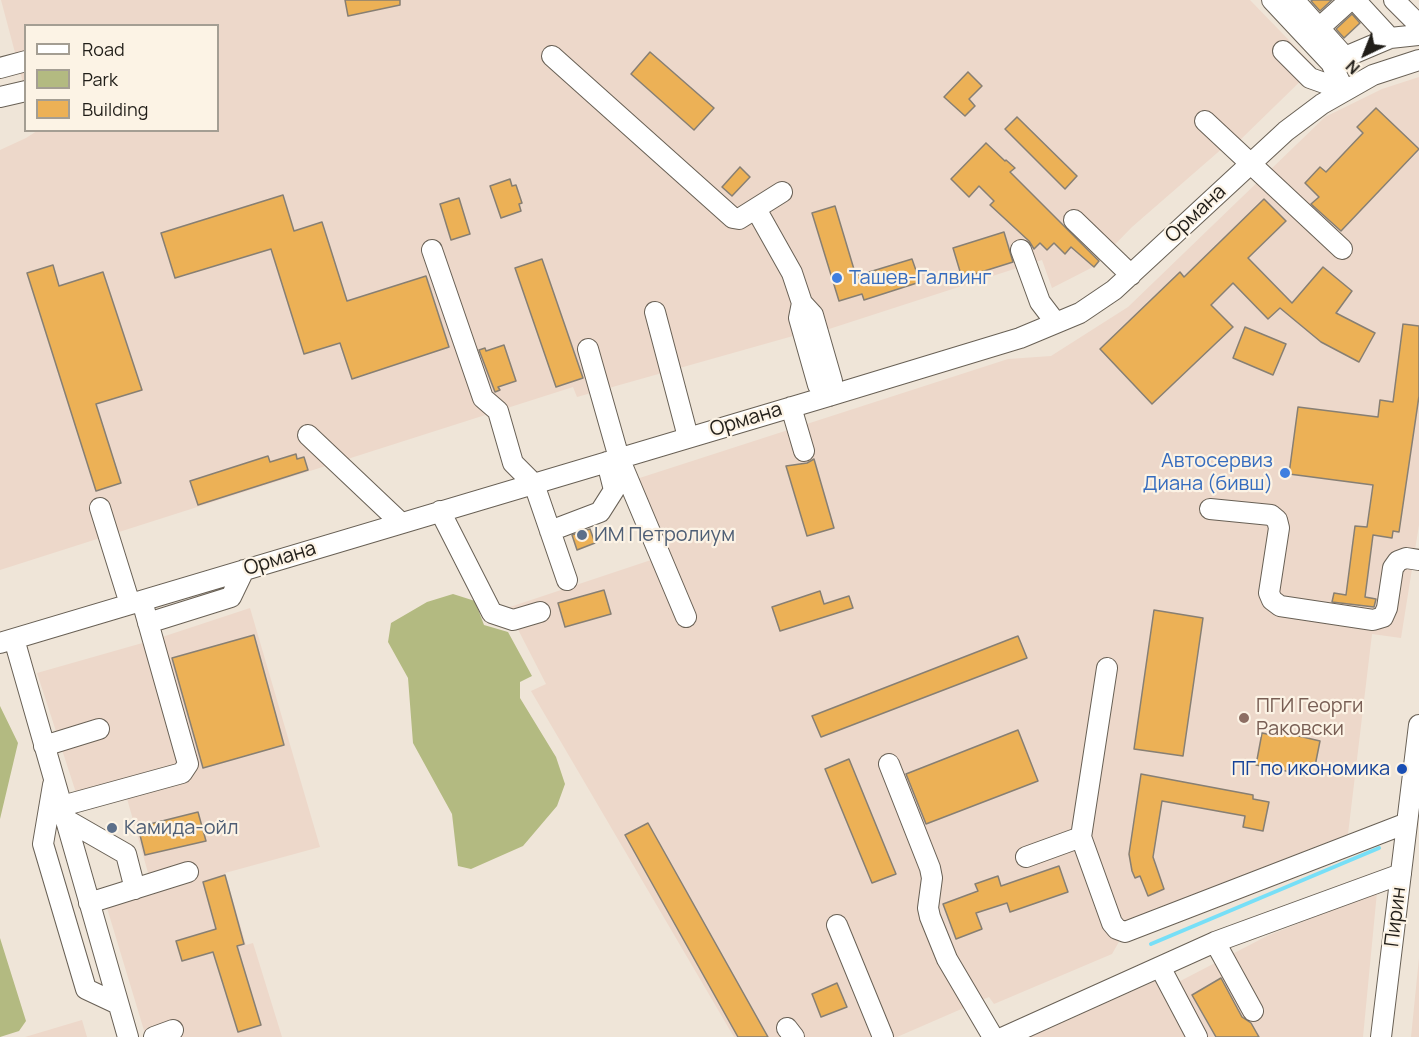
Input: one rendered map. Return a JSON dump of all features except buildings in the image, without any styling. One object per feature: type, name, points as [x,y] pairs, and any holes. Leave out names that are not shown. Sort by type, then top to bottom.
[{"type":"street","points":[[1272,0],[1338,60]]},
{"type":"street","points":[[1294,0],[1319,28],[1338,60],[1344,90]]},
{"type":"street","points":[[1319,28],[1350,0]]},
{"type":"street","points":[[1355,0],[1390,38]]},
{"type":"street","points":[[1338,60],[1418,25],[1394,0]]},
{"type":"street","points":[[0,51],[0,56]]},
{"type":"street","points":[[1283,51],[1310,78],[1344,90]]},
{"type":"street","points":[[552,56],[733,218],[739,219],[782,192]]},
{"type":"street","name":"Ормана","points":[[7,641],[1020,338],[1097,303],[1131,275],[1286,131],[1322,104],[1373,75],[1419,60]]},
{"type":"street","points":[[0,68],[24,62]]},
{"type":"street","points":[[0,97],[24,91]]},
{"type":"street","points":[[1204,122],[1342,249]]},
{"type":"street","points":[[756,209],[792,273],[801,303],[813,315],[832,381],[829,396]]},
{"type":"street","points":[[1074,220],[1131,275]]},
{"type":"street","points":[[432,250],[483,398],[498,411],[513,463],[534,484],[567,580]]},
{"type":"street","points":[[1021,250],[1040,302],[1056,323]]},
{"type":"street","points":[[655,312],[688,437]]},
{"type":"street","points":[[550,531],[600,512],[614,490],[613,460],[588,349]]},
{"type":"street","points":[[791,407],[804,451]]},
{"type":"street","points":[[308,435],[401,523]]},
{"type":"street","points":[[613,460],[686,617]]},
{"type":"street","points":[[63,812],[182,773],[188,764],[148,623],[136,602],[100,508]]},
{"type":"street","points":[[1210,509],[1271,515],[1277,520],[1279,528],[1269,593],[1272,600],[1280,606],[1373,620],[1383,616],[1387,608],[1393,568],[1398,561],[1406,558],[1419,560]]},
{"type":"street","points":[[440,512],[492,614],[513,620],[540,612]]},
{"type":"street","points":[[148,623],[231,597],[244,570]]},
{"type":"street","points":[[7,641],[44,746],[128,1037]]},
{"type":"street","points":[[1107,668],[1081,837],[1112,923],[1117,929],[1125,932],[1407,823]]},
{"type":"street","name":"Пирин","points":[[1381,1037],[1419,725]]},
{"type":"street","points":[[44,746],[99,729]]},
{"type":"street","points":[[889,764],[930,868],[932,878],[928,908],[930,917],[947,960],[993,1037]]},
{"type":"street","points":[[54,779],[43,844],[86,989],[118,1004]]},
{"type":"street","points":[[63,812],[159,794]]},
{"type":"street","points":[[63,812],[126,855],[135,889]]},
{"type":"street","points":[[1026,857],[1081,837]]},
{"type":"street","points":[[89,903],[188,872]]},
{"type":"street","points":[[1004,1037],[1215,942],[1401,874]]},
{"type":"street","points":[[837,925],[883,1037]]},
{"type":"street","points":[[1215,942],[1252,1011]]},
{"type":"street","points":[[1160,967],[1197,1037]]},
{"type":"street","points":[[154,1037],[173,1030]]},
{"type":"shaded area","points":[[1,0],[1250,0],[1315,67],[1237,143],[1232,140],[1132,227],[1093,267],[1052,288],[1042,260],[826,330],[813,315],[789,321],[793,336],[577,397],[573,387],[0,570],[0,150],[35,132],[219,132],[219,24],[24,24],[24,86]]},
{"type":"shaded area","points":[[1419,77],[1419,525],[1401,638],[1372,634],[1348,834],[1132,919],[1112,954],[994,1004],[989,997],[897,1037],[734,1037],[531,691],[546,684],[507,608],[651,560],[621,484],[1008,359],[1051,356],[1128,307],[1325,117],[1382,89]]},
{"type":"shaded area","points":[[250,608],[320,847],[225,873],[246,945],[253,943],[282,1037],[146,1037],[107,908],[154,894],[126,795],[81,808],[37,673],[153,640]]},
{"type":"shaded area","points":[[1377,892],[1363,1037],[1030,1037],[1155,981],[1161,991],[1267,936]]},
{"type":"shaded area","points":[[1419,958],[1419,1037],[1411,1037]]},
{"type":"shaded area","points":[[82,1020],[87,1037],[25,1037]]},
{"type":"green space","points":[[453,594],[475,601],[484,625],[508,632],[532,676],[520,682],[520,698],[556,757],[565,784],[557,806],[523,846],[471,869],[458,866],[452,814],[413,743],[408,678],[388,642],[391,623],[427,602]]},
{"type":"green space","points":[[0,706],[18,743],[0,819]]},
{"type":"green space","points":[[0,938],[26,1021],[19,1031],[0,1037]]},
{"type":"waterway","points":[[1151,944],[1379,848]]},
{"type":"place","name":"Ташев-Галвинг","points":[[837,278]]},
{"type":"place","name":"Автосервиз Диана (бивш)","points":[[1285,473]]},
{"type":"place","name":"ИМ Петролиум","points":[[582,535]]},
{"type":"place","name":"ПГИ Георги Раковски","points":[[1244,718]]},
{"type":"place","name":"ПГ по икономика","points":[[1402,769]]},
{"type":"place","name":"Камида-ойл","points":[[112,828]]}]
